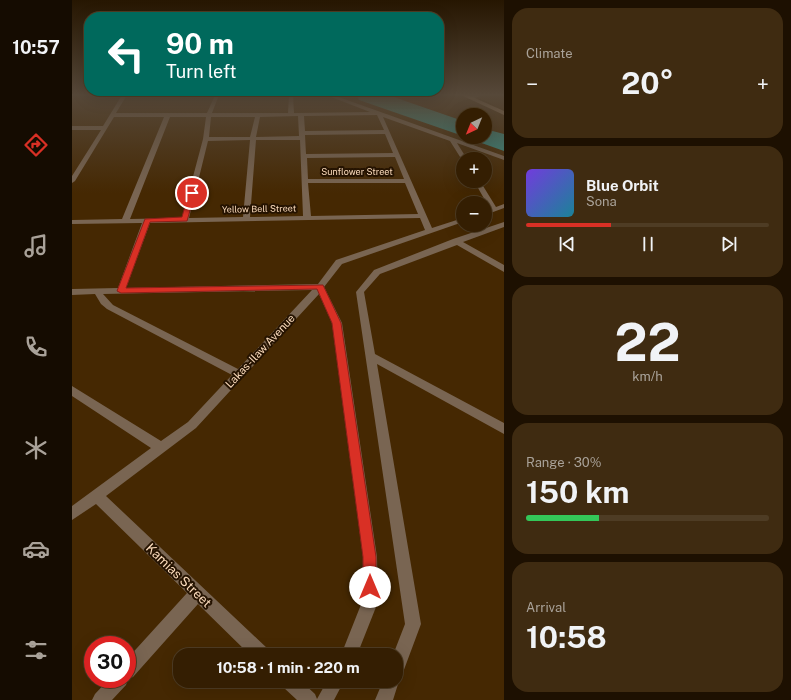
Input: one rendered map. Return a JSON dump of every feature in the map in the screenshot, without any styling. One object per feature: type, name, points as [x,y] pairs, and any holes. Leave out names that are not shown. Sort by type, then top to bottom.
[{"type":"street","points":[[72,128],[105,128]]},
{"type":"street","points":[[72,181],[105,128]]},
{"type":"street","points":[[125,221],[163,128]]},
{"type":"street","points":[[184,219],[206,139],[207,128]]},
{"type":"street","points":[[246,219],[255,128]]},
{"type":"street","points":[[301,128],[306,182],[307,218]]},
{"type":"street","points":[[385,128],[429,231]]},
{"type":"street","points":[[420,128],[504,158]]},
{"type":"street","points":[[206,139],[387,132]]},
{"type":"street","points":[[452,139],[460,152]]},
{"type":"street","points":[[303,156],[397,155]]},
{"type":"street","name":"Sunflower Street","points":[[306,182],[408,181]]},
{"type":"street","points":[[481,188],[494,210],[504,206]]},
{"type":"street","name":"Yellow Bell Street","points":[[72,222],[423,216]]},
{"type":"street","points":[[121,291],[147,220]]},
{"type":"street","name":"Lakas-Ilaw Avenue","points":[[72,514],[192,425],[320,287],[339,262],[456,222]]},
{"type":"street","points":[[403,650],[413,624],[360,292],[377,272],[504,224]]},
{"type":"street","points":[[456,241],[504,269]]},
{"type":"street","points":[[72,292],[320,287],[337,323],[370,557],[370,602],[352,648]]},
{"type":"street","points":[[97,291],[104,302],[110,307],[239,374]]},
{"type":"street","points":[[369,355],[504,429]]},
{"type":"street","points":[[72,390],[161,448]]},
{"type":"street","name":"Kamias Street","points":[[96,495],[255,648]]},
{"type":"street","points":[[136,661],[198,594]]},
{"type":"street","points":[[101,700],[112,688]]},
{"type":"street","points":[[296,688],[309,700]]},
{"type":"street","points":[[325,700],[332,688]]},
{"type":"street","points":[[384,700],[388,688]]},
{"type":"waterway","points":[[492,139],[504,143]]},
{"type":"route","points":[[192,193],[184,219],[147,220],[121,291],[320,287],[337,323],[370,557],[370,587]]}]
